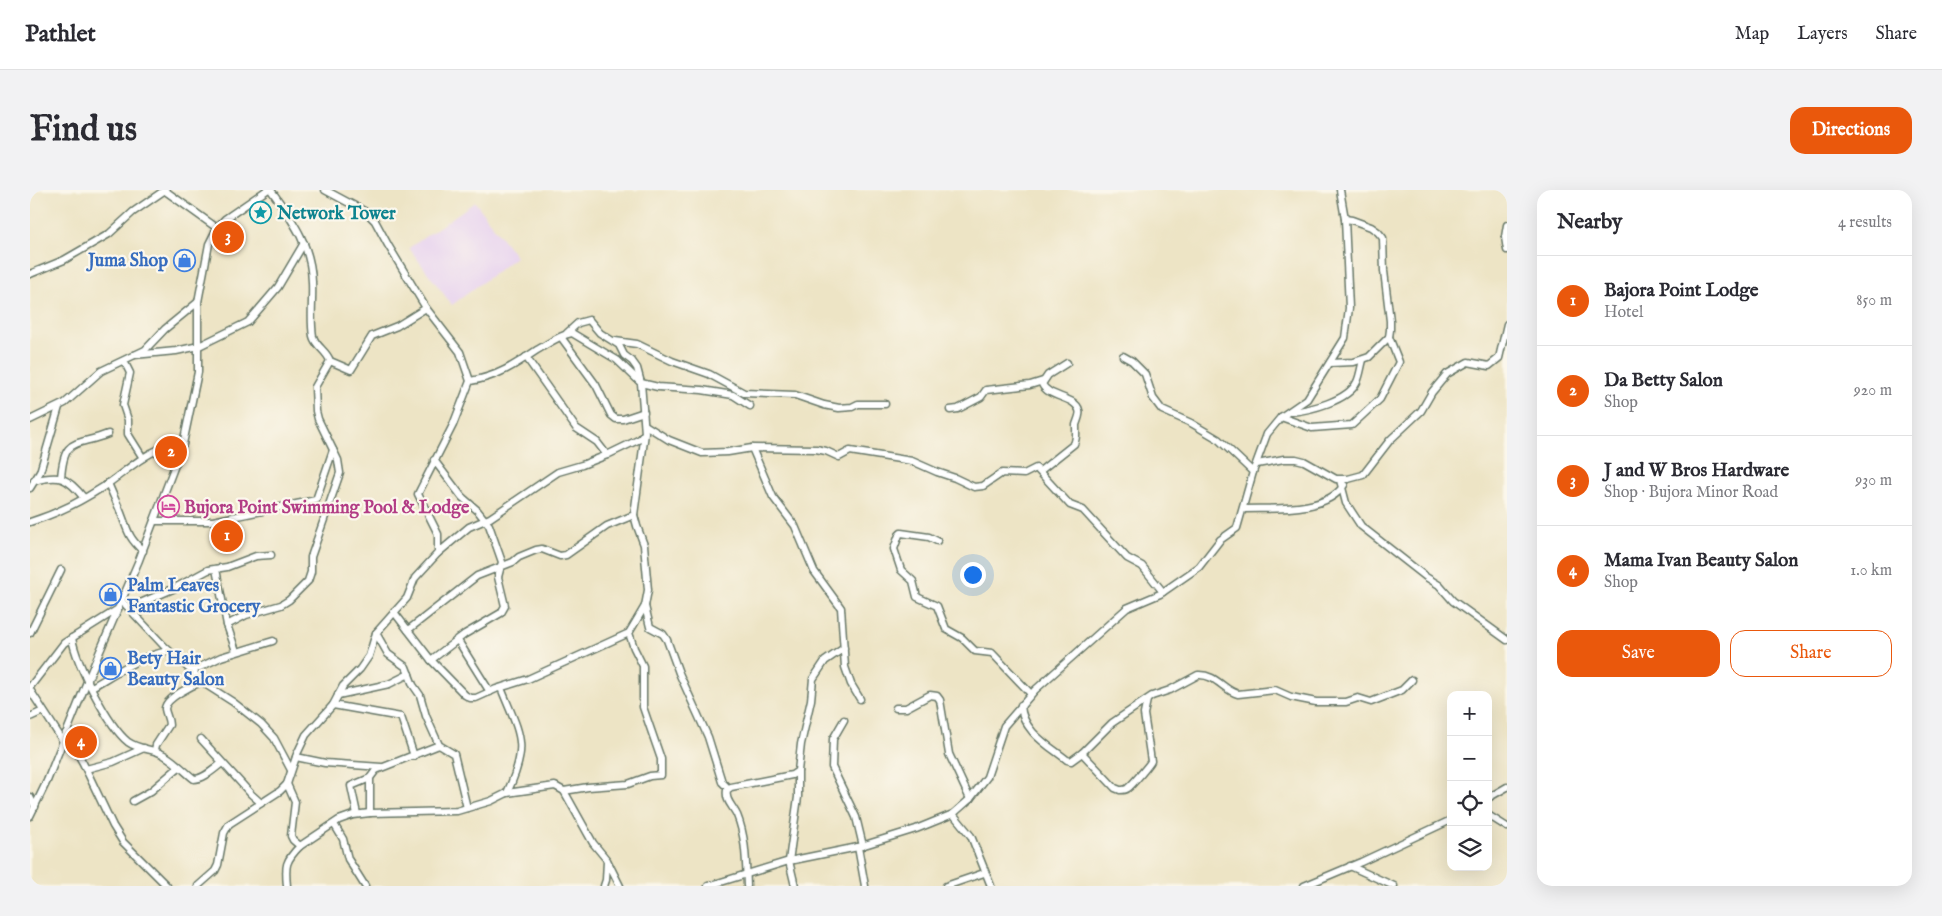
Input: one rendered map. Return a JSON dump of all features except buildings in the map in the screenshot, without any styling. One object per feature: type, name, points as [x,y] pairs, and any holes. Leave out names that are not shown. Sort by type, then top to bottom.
[{"type":"street","points":[[31,275],[64,260],[109,234],[133,212],[165,190],[217,228]]},
{"type":"street","points":[[30,816],[143,551],[183,444],[198,372],[198,302],[206,252],[217,228],[242,206],[269,190],[292,221],[311,261],[313,337],[327,354],[330,361],[351,370],[372,336],[397,326],[426,308]]},
{"type":"street","points":[[325,190],[370,214],[376,221],[388,245],[426,308],[460,352],[470,380],[453,425],[418,494],[438,534],[438,554]]},
{"type":"street","points":[[708,886],[789,861],[860,846],[916,829],[953,814],[970,799],[987,778],[1004,726],[1031,694],[1094,635],[1127,608],[1163,592],[1203,564],[1220,540],[1239,526],[1253,472],[1267,434],[1287,412],[1307,399],[1345,338],[1349,308],[1345,220],[1340,190]]},
{"type":"street","points":[[1282,417],[1312,428],[1349,426],[1356,422],[1380,398],[1398,362],[1389,337],[1390,321],[1384,271],[1383,238],[1371,227],[1352,220],[1345,220]]},
{"type":"street","points":[[1507,226],[1505,237],[1507,250]]},
{"type":"street","points":[[134,355],[170,352],[199,346],[252,318],[278,287],[304,243]]},
{"type":"street","points":[[30,420],[59,407],[101,371],[144,350],[165,329],[198,302]]},
{"type":"street","points":[[394,612],[431,660],[460,690],[470,698],[476,698],[528,679],[629,632],[645,606],[648,590],[644,545],[634,515],[645,433],[641,383],[636,366],[625,357],[615,342],[600,333],[591,321],[587,319],[573,327],[563,336],[492,377],[470,380]]},
{"type":"street","points":[[1256,464],[1284,458],[1296,459],[1304,461],[1340,480],[1363,475],[1390,440],[1423,409],[1431,394],[1447,374],[1468,362],[1487,366],[1495,363],[1499,358],[1507,324]]},
{"type":"street","points":[[563,336],[575,333],[612,357],[641,383],[658,387],[706,390],[733,395],[739,397],[750,406]]},
{"type":"street","points":[[563,336],[596,385],[611,415],[623,419],[644,412]]},
{"type":"street","points":[[1330,363],[1363,360],[1373,354],[1389,337]]},
{"type":"street","points":[[615,342],[637,344],[674,362],[709,374],[744,393],[795,395],[839,408],[852,407],[858,404],[885,404]]},
{"type":"street","points":[[1123,356],[1132,360],[1145,374],[1153,398],[1162,410],[1192,423],[1218,440],[1253,472]]},
{"type":"street","points":[[526,358],[576,428],[598,442],[607,455]]},
{"type":"street","points":[[1287,412],[1309,410],[1347,394],[1357,382],[1363,360]]},
{"type":"street","points":[[124,361],[130,373],[123,404],[128,420],[128,434],[143,458]]},
{"type":"street","points":[[227,625],[246,615],[281,605],[289,600],[308,581],[311,572],[311,557],[329,506],[340,466],[317,415],[315,392],[317,382],[330,361]]},
{"type":"street","points":[[950,410],[958,409],[982,397],[986,390],[1030,385],[1043,380],[1067,363]]},
{"type":"street","points":[[1040,471],[1075,443],[1076,424],[1080,412],[1077,406],[1046,390],[1042,384],[1043,380]]},
{"type":"street","points":[[30,488],[40,472],[59,407]]},
{"type":"street","points":[[645,425],[669,440],[696,452],[722,453],[752,448],[816,449],[826,451],[839,458],[850,451],[912,461],[974,487],[983,486],[1002,473],[1024,474],[1033,469],[1040,471],[1070,505],[1083,510],[1129,560],[1144,568],[1163,592]]},
{"type":"street","points":[[198,886],[215,870],[224,833],[229,824],[280,791],[287,784],[306,734],[333,705],[344,686],[360,669],[369,656],[376,633],[407,598],[415,578],[438,554],[469,527],[486,520],[558,472],[607,455],[640,439],[645,433]]},
{"type":"street","points":[[62,478],[63,462],[68,449],[78,443],[108,434]]},
{"type":"street","points":[[30,522],[71,506],[108,483],[153,451],[170,444],[183,444]]},
{"type":"street","points":[[752,448],[773,497],[795,526],[814,571],[841,608],[845,666],[851,684],[860,699]]},
{"type":"street","points":[[316,500],[333,450]]},
{"type":"street","points":[[431,660],[457,639],[503,611],[506,603],[498,577],[502,558],[486,520],[462,497],[434,460]]},
{"type":"street","points":[[32,482],[54,477],[62,478],[69,481],[84,498]]},
{"type":"street","points":[[1243,510],[1311,505],[1334,497],[1348,479]]},
{"type":"street","points":[[1340,480],[1346,503],[1361,526],[1438,585],[1453,601],[1507,640]]},
{"type":"street","points":[[108,483],[121,512],[126,530],[132,541],[143,551]]},
{"type":"street","points":[[154,522],[213,521],[316,500],[329,506]]},
{"type":"street","points":[[408,630],[472,579],[514,562],[529,552],[538,549],[560,556],[566,555],[607,526],[634,515]]},
{"type":"street","points":[[937,541],[901,533],[898,535],[894,551],[901,570],[913,581],[916,596],[937,606],[946,629],[962,638],[974,651],[992,653],[1031,694]]},
{"type":"street","points":[[129,608],[175,588],[201,573],[227,567],[256,556],[271,554]]},
{"type":"street","points":[[216,568],[227,625],[236,651]]},
{"type":"street","points":[[30,633],[61,570]]},
{"type":"street","points":[[121,600],[169,651],[202,681],[261,724],[274,738],[291,770]]},
{"type":"street","points":[[645,606],[650,627],[663,634],[667,640],[677,668],[708,737],[722,782],[728,788]]},
{"type":"street","points":[[63,741],[30,688],[64,643],[118,609]]},
{"type":"street","points":[[564,791],[628,784],[650,776],[661,775],[661,760],[643,707],[643,666],[629,632]]},
{"type":"street","points":[[376,633],[388,654],[404,665],[412,684],[420,695],[428,722],[439,745],[454,754],[467,808]]},
{"type":"street","points":[[72,638],[75,654],[92,687],[114,726],[129,742],[165,755],[194,779],[199,779],[222,763]]},
{"type":"street","points":[[457,639],[490,692]]},
{"type":"street","points":[[192,671],[236,651],[273,641]]},
{"type":"street","points":[[795,886],[789,861],[798,796],[798,771],[814,676],[825,661],[844,648]]},
{"type":"street","points":[[92,687],[139,659],[169,651]]},
{"type":"street","points":[[338,696],[389,684],[409,674]]},
{"type":"street","points":[[1021,705],[1022,714],[1031,730],[1060,755],[1071,761],[1082,753],[1112,723],[1155,694],[1172,690],[1201,675],[1219,681],[1235,694],[1275,690],[1291,697],[1316,702],[1346,702],[1358,698],[1373,701],[1402,690],[1412,680]]},
{"type":"street","points":[[154,750],[169,725],[165,707],[167,703],[184,690],[202,681]]},
{"type":"street","points":[[501,688],[518,729],[522,745],[519,760],[507,793]]},
{"type":"street","points":[[896,708],[906,708],[930,694],[936,695],[939,698],[949,754],[970,799]]},
{"type":"street","points":[[1082,753],[1115,788],[1120,790],[1128,788],[1148,768],[1151,761],[1144,714],[1147,700]]},
{"type":"street","points":[[333,705],[401,717],[414,756]]},
{"type":"street","points":[[30,717],[43,711]]},
{"type":"street","points":[[844,720],[833,740],[832,768],[856,817],[864,886]]},
{"type":"street","points":[[66,733],[118,834],[167,886]]},
{"type":"street","points":[[201,739],[261,804]]},
{"type":"street","points":[[357,814],[351,786],[370,778],[376,770],[382,767],[439,745]]},
{"type":"street","points":[[86,769],[131,755],[144,748]]},
{"type":"street","points":[[296,757],[325,763],[382,767]]},
{"type":"street","points":[[132,801],[151,791],[179,767]]},
{"type":"street","points":[[728,788],[792,775],[798,771]]},
{"type":"street","points":[[370,778],[370,813]]},
{"type":"street","points":[[287,784],[295,802],[292,836],[293,840],[300,846]]},
{"type":"street","points":[[288,886],[286,866],[289,859],[300,846],[345,817],[370,813],[446,812],[467,808],[499,798],[507,793],[555,786],[564,791],[594,844],[607,860],[620,886]]},
{"type":"street","points":[[1492,796],[1507,787]]},
{"type":"street","points":[[728,788],[727,797],[737,816],[744,844],[747,886]]},
{"type":"street","points":[[30,797],[35,806]]},
{"type":"street","points":[[953,814],[973,840],[984,873],[991,886]]},
{"type":"street","points":[[1492,818],[1507,827]]},
{"type":"street","points":[[1304,886],[1447,822]]},
{"type":"street","points":[[334,824],[343,838],[348,859],[365,886]]},
{"type":"street","points":[[604,886],[607,860]]},
{"type":"street","points":[[1349,866],[1394,886]]},
{"type":"street","points":[[946,886],[984,873]]},
{"type":"shaded area","points":[[475,202],[516,257],[452,305],[409,248]]},
{"type":"place","name":"Network Tower","points":[[261,213]]},
{"type":"place","name":"J and W Bros Hardware","points":[[228,237]]},
{"type":"place","name":"Juma Shop","points":[[184,260]]},
{"type":"place","name":"Da Betty Salon","points":[[171,452]]},
{"type":"place","name":"Bujora Point Swimming Pool & Lodge","points":[[168,507]]},
{"type":"place","name":"Bajora Point Lodge","points":[[227,536]]},
{"type":"place","name":"Palm Leaves Fantastic Grocery","points":[[111,595]]},
{"type":"place","name":"Bety Hair Beauty Salon","points":[[111,668]]},
{"type":"place","name":"Mama Ivan Beauty Salon","points":[[81,742]]}]
